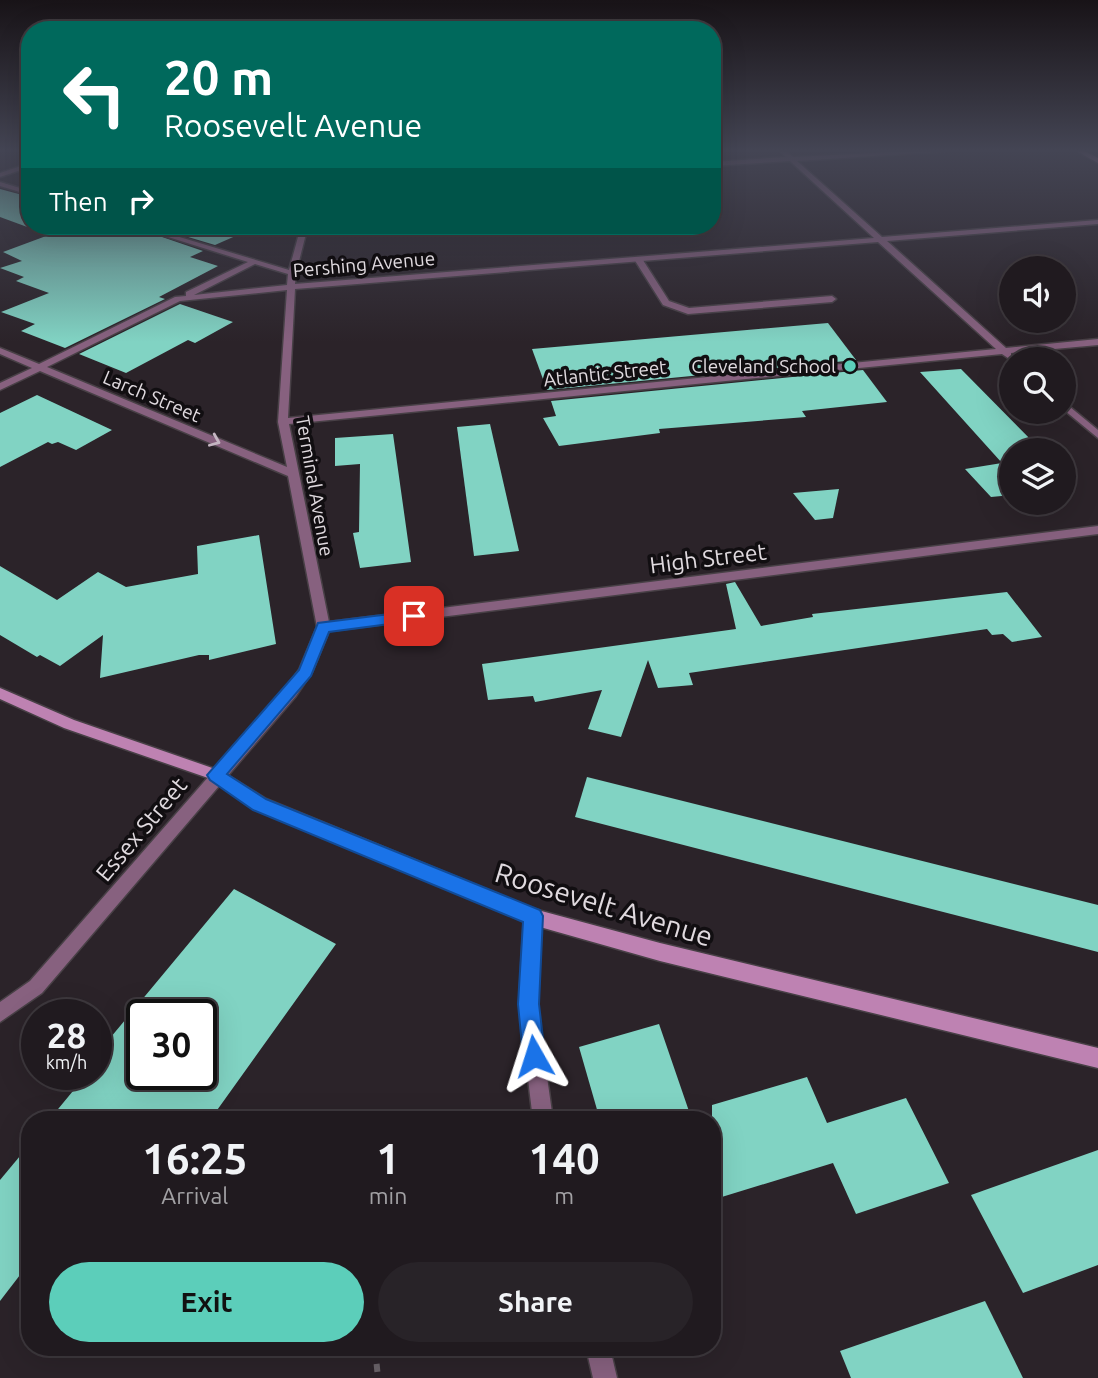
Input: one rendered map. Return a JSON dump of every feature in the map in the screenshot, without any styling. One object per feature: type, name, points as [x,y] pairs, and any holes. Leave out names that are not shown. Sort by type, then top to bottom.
[{"type":"street","points":[[851,213],[999,347]]},
{"type":"street","name":"Pershing Avenue","points":[[178,299],[291,287],[1098,222]]},
{"type":"street","points":[[166,235],[292,273]]},
{"type":"street","name":"Terminal Avenue","points":[[303,235],[292,273],[283,422],[291,473],[324,627]]},
{"type":"street","points":[[638,259],[666,303],[688,311],[832,299]]},
{"type":"street","name":"Pershing Avenue","points":[[0,387],[254,262]]},
{"type":"street","name":"Atlantic Street","points":[[1063,347],[1098,342]]},
{"type":"street","name":"Larch Street","points":[[0,351],[291,473]]},
{"type":"street","name":"Atlantic Street","points":[[283,422],[999,356]]},
{"type":"street","points":[[1076,416],[1098,435]]},
{"type":"street","name":"High Street","points":[[324,627],[1098,530]]},
{"type":"street","name":"Essex Street","points":[[0,1013],[36,987],[305,672],[324,627]]},
{"type":"street","name":"Roosevelt Avenue","points":[[0,693],[69,724],[216,775],[260,804],[533,916],[660,952],[1098,1058]]},
{"type":"street","points":[[533,916],[528,1004],[542,1111]]},
{"type":"street","points":[[600,1356],[605,1378]]},
{"type":"path","points":[[376,1356],[378,1378]]},
{"type":"building","points":[[0,213],[21,213],[21,225],[0,217]]},
{"type":"building","points":[[49,235],[156,235],[203,251],[190,257],[218,266],[159,297],[165,299],[65,348],[21,331],[35,324],[1,312],[49,293],[16,281],[24,277],[0,268],[22,261],[3,252]]},
{"type":"building","points":[[181,235],[238,235],[215,245]]},
{"type":"building","points":[[180,304],[233,322],[195,343],[188,340],[126,373],[79,354]]},
{"type":"building","points":[[828,323],[856,360],[547,390],[532,349]]},
{"type":"building","points":[[961,369],[999,407],[999,424],[1015,424],[1029,438],[999,438],[999,460],[920,372]]},
{"type":"building","points":[[863,370],[887,402],[802,411],[806,417],[659,429],[660,433],[559,446],[543,418],[556,416],[551,401]]},
{"type":"building","points":[[37,395],[112,430],[76,450],[58,442],[48,442],[0,467],[0,413]]},
{"type":"building","points":[[490,424],[519,551],[474,556],[457,427]]},
{"type":"building","points":[[393,434],[411,562],[360,568],[353,533],[359,532],[360,464],[335,466],[335,438]]},
{"type":"building","points":[[999,463],[999,496],[991,497],[965,469]]},
{"type":"building","points":[[839,489],[833,518],[815,520],[793,493]]},
{"type":"building","points":[[259,535],[276,644],[209,660],[209,655],[199,655],[100,678],[103,635],[60,666],[40,655],[37,657],[0,635],[0,566],[57,600],[98,572],[126,587],[198,574],[197,546]]},
{"type":"building","points":[[735,582],[761,626],[813,617],[812,614],[1007,592],[1042,637],[1012,642],[1003,634],[992,635],[987,629],[689,673],[693,685],[658,688],[648,660],[621,737],[588,729],[602,690],[535,702],[533,696],[488,700],[482,664],[736,629],[726,584]]},
{"type":"building","points":[[587,777],[1098,905],[1098,952],[575,817]]},
{"type":"building","points":[[234,889],[336,944],[216,1111],[56,1111],[74,1090],[112,1090],[112,1036],[126,1019],[126,1090],[217,1090],[217,999],[143,999]]},
{"type":"building","points":[[659,1024],[689,1111],[597,1111],[579,1047]]},
{"type":"building","points":[[807,1077],[827,1123],[906,1098],[949,1183],[856,1214],[833,1163],[721,1197],[721,1111],[712,1111],[712,1105]]},
{"type":"building","points":[[1098,1150],[1098,1265],[1023,1293],[971,1195]]},
{"type":"building","points":[[21,1155],[21,1274],[0,1301],[0,1180]]},
{"type":"building","points":[[985,1301],[1023,1378],[851,1378],[840,1351]]},
{"type":"place","name":"Cleveland School","points":[[850,366]]},
{"type":"route","points":[[414,616],[324,627],[305,672],[291,692],[216,775],[260,804],[533,916],[528,1004],[534,1056]]}]
